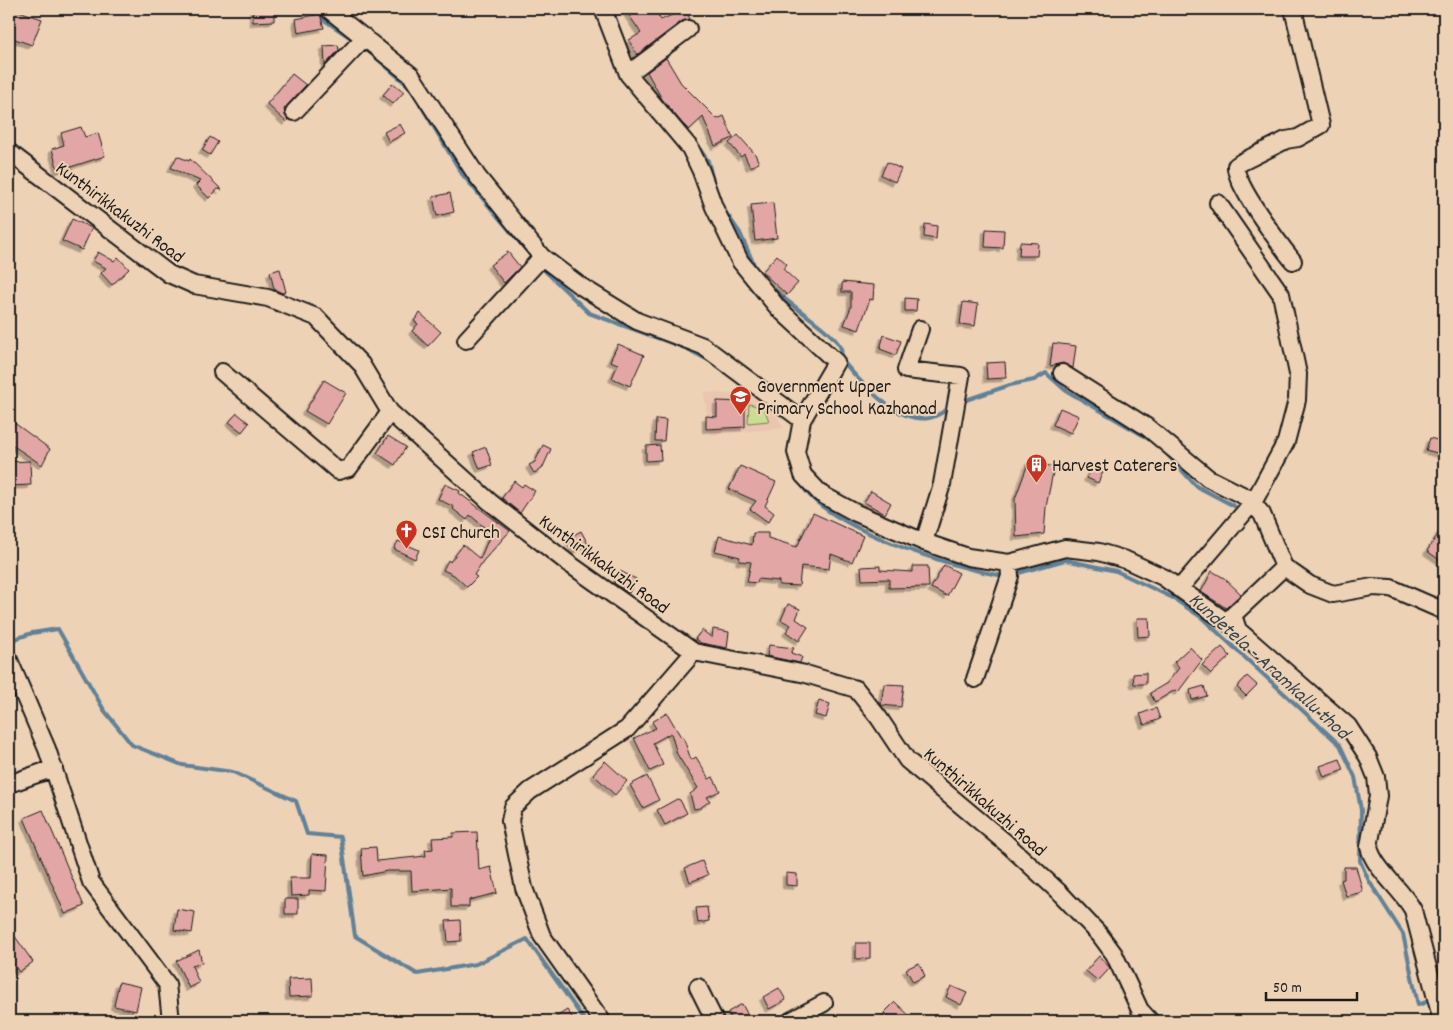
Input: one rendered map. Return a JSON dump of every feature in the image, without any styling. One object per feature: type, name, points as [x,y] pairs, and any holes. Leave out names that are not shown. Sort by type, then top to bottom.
[{"type":"street","points":[[328,9],[411,75],[477,176],[542,257],[579,285],[637,321],[703,346],[802,425]]},
{"type":"street","points":[[603,9],[628,74],[690,148],[701,171],[714,207],[740,261],[778,308],[836,362],[802,425],[796,452],[803,475],[821,494],[856,513],[924,542],[968,557],[1009,563],[1065,548],[1100,552],[1126,560],[1162,577],[1238,630],[1348,726],[1368,757],[1376,777],[1378,796],[1369,847],[1374,861],[1405,895],[1413,910],[1437,1006]]},
{"type":"street","points":[[1293,9],[1320,125],[1298,138],[1286,140],[1236,166],[1242,187],[1280,246],[1293,261]]},
{"type":"street","points":[[628,74],[688,30]]},
{"type":"street","points":[[294,112],[365,37]]},
{"type":"street","name":"Kunthirikkakuzhi Road","points":[[9,152],[169,274],[181,281],[268,298],[316,317],[361,364],[390,412],[490,502],[568,563],[694,652],[806,674],[856,689],[880,718],[907,760],[1006,843],[1060,893],[1100,935],[1114,954],[1140,1010],[1150,1021]]},
{"type":"street","points":[[1180,589],[1253,502],[1286,442],[1297,400],[1298,374],[1281,294],[1218,203]]},
{"type":"street","points":[[466,340],[542,257]]},
{"type":"street","points":[[920,329],[906,370],[961,376],[942,484],[924,542]]},
{"type":"street","points":[[222,372],[338,471],[348,468],[390,412]]},
{"type":"street","points":[[1062,373],[1147,428],[1208,478],[1253,502],[1262,514],[1284,567],[1310,585],[1333,594],[1373,587],[1391,588],[1444,611]]},
{"type":"street","points":[[975,679],[1010,576],[1009,563]]},
{"type":"street","points":[[1238,630],[1233,615],[1284,567]]},
{"type":"street","points":[[602,1021],[542,936],[524,888],[510,821],[512,807],[530,791],[627,729],[694,652]]},
{"type":"street","points":[[9,660],[54,768],[91,882],[167,984],[171,1021]]},
{"type":"street","points":[[9,784],[54,768]]},
{"type":"street","points":[[698,987],[715,1021]]},
{"type":"street","points":[[790,1021],[824,1003]]},
{"type":"shaded area","name":"Government Upper Primary School Kazhanad","points":[[704,392],[741,395],[767,401],[784,428],[710,435]]},
{"type":"green space","points":[[749,404],[764,408],[769,421],[748,423]]},
{"type":"building","points":[[253,9],[274,9],[274,21],[253,22]]},
{"type":"building","points":[[625,9],[654,9],[661,20],[685,9],[690,19],[682,21],[637,55],[629,40],[641,33]]},
{"type":"building","points":[[16,10],[42,19],[32,45],[9,37],[9,30]]},
{"type":"building","points":[[320,14],[324,28],[298,33],[296,19]]},
{"type":"building","points":[[338,45],[339,50],[325,65],[324,46]]},
{"type":"building","points":[[666,58],[681,83],[717,119],[724,116],[733,138],[715,146],[703,117],[689,130],[682,123],[662,99],[647,72]]},
{"type":"building","points":[[292,74],[306,85],[284,109],[288,120],[286,122],[267,104]]},
{"type":"building","points":[[393,83],[404,92],[393,104],[383,95]]},
{"type":"building","points":[[400,124],[405,133],[389,142],[384,132]]},
{"type":"building","points":[[81,127],[85,137],[98,133],[105,156],[58,171],[52,149],[64,145],[61,133]]},
{"type":"building","points":[[738,135],[755,154],[759,163],[750,167],[744,154],[741,157],[729,143]]},
{"type":"building","points":[[210,137],[218,142],[210,155],[202,150]]},
{"type":"building","points":[[177,156],[189,161],[190,159],[222,190],[218,189],[209,198],[196,185],[200,181],[171,168]]},
{"type":"building","points":[[887,162],[901,169],[895,182],[881,175]]},
{"type":"building","points":[[450,193],[454,212],[437,216],[433,197]]},
{"type":"building","points":[[773,203],[777,238],[755,241],[751,205]]},
{"type":"building","points":[[72,219],[92,228],[82,250],[62,241]]},
{"type":"building","points":[[925,224],[937,226],[936,239],[924,237]]},
{"type":"building","points":[[986,229],[1004,230],[1003,248],[985,247]]},
{"type":"building","points":[[1020,242],[1038,243],[1037,256],[1019,256]]},
{"type":"building","points":[[98,252],[114,261],[118,257],[129,269],[112,285],[101,273],[106,268],[93,261]]},
{"type":"building","points":[[508,252],[520,267],[504,283],[490,265]]},
{"type":"building","points":[[777,255],[787,264],[783,269],[798,283],[787,295],[762,272]]},
{"type":"building","points":[[280,269],[286,292],[282,293],[274,289],[270,272]]},
{"type":"building","points":[[842,282],[874,285],[873,300],[870,299],[859,330],[844,325],[851,307],[851,292],[842,292]]},
{"type":"building","points":[[905,298],[917,299],[916,311],[905,311]]},
{"type":"building","points":[[963,302],[978,304],[975,326],[960,324]]},
{"type":"building","points":[[420,313],[441,332],[428,346],[412,331],[418,324],[414,321]]},
{"type":"building","points":[[884,335],[901,341],[896,355],[880,349]]},
{"type":"building","points":[[1053,343],[1076,346],[1073,368],[1063,363],[1050,366]]},
{"type":"building","points":[[618,344],[644,355],[630,386],[612,378],[618,364],[610,361]]},
{"type":"building","points":[[1005,362],[1006,378],[987,379],[986,363]]},
{"type":"building","points":[[324,380],[346,393],[327,424],[305,411]]},
{"type":"building","points":[[717,401],[745,402],[745,427],[706,429],[706,416],[717,417]]},
{"type":"building","points":[[1060,408],[1079,416],[1071,433],[1053,425]]},
{"type":"building","points":[[237,413],[249,423],[242,432],[229,422]]},
{"type":"building","points":[[656,419],[666,420],[664,441],[655,441]]},
{"type":"building","points":[[13,422],[50,449],[42,465],[9,443],[9,428]]},
{"type":"building","points":[[388,436],[406,447],[395,465],[377,453]]},
{"type":"building","points":[[1430,438],[1444,442],[1441,454],[1426,450]]},
{"type":"building","points":[[543,445],[551,449],[542,469],[534,473],[529,465],[535,462]]},
{"type":"building","points":[[660,445],[661,460],[646,461],[646,446]]},
{"type":"building","points":[[486,447],[492,465],[480,469],[473,452]]},
{"type":"building","points":[[30,461],[31,485],[9,486],[9,462]]},
{"type":"building","name":"Harvest Caterers","points":[[1029,461],[1054,467],[1046,507],[1044,534],[1016,537],[1015,499]]},
{"type":"building","points":[[740,466],[776,482],[765,506],[774,513],[768,522],[750,509],[756,501],[729,489]]},
{"type":"building","points":[[1092,467],[1103,472],[1098,483],[1087,478]]},
{"type":"building","points":[[514,481],[522,487],[524,484],[535,491],[520,513],[502,498]]},
{"type":"building","points":[[445,484],[460,491],[459,493],[510,531],[483,561],[474,575],[477,577],[467,587],[454,575],[443,570],[448,560],[450,562],[463,545],[480,559],[491,533],[470,515],[467,520],[453,509],[454,507],[438,499]]},
{"type":"building","points":[[871,491],[891,503],[885,514],[864,502]]},
{"type":"building","points":[[813,513],[863,536],[852,562],[831,554],[829,569],[801,566],[799,586],[779,585],[779,581],[758,579],[757,583],[747,582],[751,562],[739,561],[740,557],[715,551],[719,536],[752,545],[753,533],[768,533],[768,538],[797,547]]},
{"type":"building","points":[[1444,525],[1444,563],[1427,551]]},
{"type":"building","points":[[581,531],[588,544],[575,551],[568,538]]},
{"type":"building","name":"CSI Church","points":[[398,541],[419,550],[415,559],[394,549]]},
{"type":"building","points":[[944,565],[959,573],[947,596],[931,588]]},
{"type":"building","points":[[880,566],[880,570],[913,572],[913,566],[928,566],[929,587],[889,588],[889,579],[862,580],[861,567]]},
{"type":"building","points":[[620,571],[636,579],[629,593],[614,583]]},
{"type":"building","points":[[1212,571],[1224,578],[1241,594],[1226,608],[1201,592]]},
{"type":"building","points":[[788,604],[800,609],[796,619],[808,627],[799,641],[786,632],[791,625],[781,620]]},
{"type":"building","points":[[1137,618],[1149,618],[1150,636],[1138,637]]},
{"type":"building","points":[[713,629],[729,632],[727,648],[701,643],[695,639],[702,630],[712,638]]},
{"type":"building","points":[[769,645],[794,648],[791,653],[802,657],[800,663],[767,656]]},
{"type":"building","points":[[1190,647],[1202,660],[1178,692],[1175,690],[1155,702],[1150,693],[1167,683],[1179,668],[1174,662]]},
{"type":"building","points":[[1222,647],[1230,656],[1211,674],[1202,665]]},
{"type":"building","points":[[1146,673],[1146,684],[1134,684],[1133,674]]},
{"type":"building","points":[[1247,676],[1257,685],[1246,696],[1237,687]]},
{"type":"building","points":[[884,684],[904,685],[901,707],[881,705]]},
{"type":"building","points":[[1204,686],[1207,696],[1192,700],[1190,690]]},
{"type":"building","points":[[819,700],[830,704],[826,718],[815,715]]},
{"type":"building","points":[[1156,708],[1160,719],[1144,725],[1140,714]]},
{"type":"building","points":[[667,713],[681,737],[683,736],[691,760],[696,757],[709,779],[713,777],[720,791],[707,797],[710,801],[700,808],[694,809],[690,794],[698,788],[677,754],[671,733],[653,743],[663,765],[650,771],[634,738],[656,728],[652,722]]},
{"type":"building","points":[[1340,759],[1344,770],[1324,777],[1320,766]]},
{"type":"building","points":[[605,761],[627,781],[615,795],[593,774]]},
{"type":"building","points":[[647,776],[659,800],[643,808],[630,785]]},
{"type":"building","points":[[677,799],[680,800],[687,813],[665,825],[657,810]]},
{"type":"building","points":[[43,810],[84,906],[65,914],[24,818]]},
{"type":"building","points":[[477,832],[479,870],[491,867],[497,893],[469,900],[469,907],[451,907],[451,888],[412,891],[411,871],[387,871],[363,876],[361,848],[376,847],[377,861],[426,856],[425,850],[433,849],[432,838],[453,837],[453,833]]},
{"type":"building","points":[[312,854],[328,855],[326,891],[309,890],[309,895],[291,896],[290,878],[311,878]]},
{"type":"building","points":[[702,861],[708,875],[690,882],[685,868]]},
{"type":"building","points":[[1344,867],[1356,867],[1363,892],[1346,896],[1341,880],[1344,879]]},
{"type":"building","points":[[786,873],[797,874],[797,886],[786,885]]},
{"type":"building","points":[[285,899],[298,899],[298,914],[285,914]]},
{"type":"building","points":[[707,907],[709,921],[698,923],[696,908]]},
{"type":"building","points":[[177,909],[195,912],[192,933],[174,930]]},
{"type":"building","points":[[460,920],[461,941],[448,942],[446,921]]},
{"type":"building","points":[[9,928],[33,962],[19,972],[9,958]]},
{"type":"building","points":[[856,943],[870,943],[870,958],[856,959]]},
{"type":"building","points":[[199,950],[202,963],[192,966],[199,983],[189,988],[176,961]]},
{"type":"building","points":[[1099,956],[1110,968],[1098,981],[1086,971]]},
{"type":"building","points":[[919,963],[925,976],[913,982],[906,969]]},
{"type":"building","points":[[312,978],[313,996],[289,997],[288,979]]},
{"type":"building","points":[[119,982],[141,987],[136,1011],[114,1006]]},
{"type":"building","points":[[951,986],[967,993],[961,1005],[946,997]]},
{"type":"building","points":[[779,988],[786,1000],[769,1009],[763,997]]},
{"type":"building","points":[[895,1002],[915,1021],[893,1021],[884,1013]]},
{"type":"building","points":[[742,1004],[751,1021],[733,1021],[728,1012]]},
{"type":"building","points":[[567,1010],[575,1021],[550,1021]]},
{"type":"waterway","points":[[308,9],[351,38]]},
{"type":"waterway","name":"Kundetela - Aramkallu thod","points":[[612,9],[623,40]]},
{"type":"waterway","points":[[374,56],[412,89]]},
{"type":"waterway","points":[[420,104],[462,174],[526,250]]},
{"type":"waterway","name":"Kundetela - Aramkallu thod","points":[[696,144],[708,161],[714,185]]},
{"type":"waterway","name":"Kundetela - Aramkallu thod","points":[[724,210],[740,233],[756,269]]},
{"type":"waterway","points":[[540,266],[589,313],[685,348],[710,361]]},
{"type":"waterway","name":"Kundetela - Aramkallu thod","points":[[772,288],[835,339],[841,348],[841,361]]},
{"type":"waterway","points":[[842,360],[880,400],[904,415],[929,418],[950,408]]},
{"type":"waterway","points":[[960,402],[1010,385],[1034,380],[1046,373],[1065,390],[1146,437]]},
{"type":"waterway","points":[[1165,452],[1196,486],[1234,506]]},
{"type":"waterway","name":"Kundetela - Aramkallu thod","points":[[801,483],[814,499],[835,515],[893,544],[956,565],[1005,576]]},
{"type":"waterway","name":"Kundetela - Aramkallu thod","points":[[1015,574],[1065,560],[1116,571],[1173,598],[1201,617],[1340,745],[1355,777],[1361,810],[1360,861],[1369,881],[1403,934],[1418,1005],[1432,1000]]},
{"type":"waterway","points":[[12,640],[32,633],[58,629],[104,710],[132,745],[182,765],[233,772],[296,801],[307,834],[341,837],[355,936],[417,974],[476,964],[527,939],[585,1021]]},
{"type":"place","name":"Government Upper Primary School Kazhanad","points":[[741,415]]},
{"type":"place","name":"Harvest Caterers","points":[[1036,483]]},
{"type":"place","name":"CSI Church","points":[[406,550]]}]
